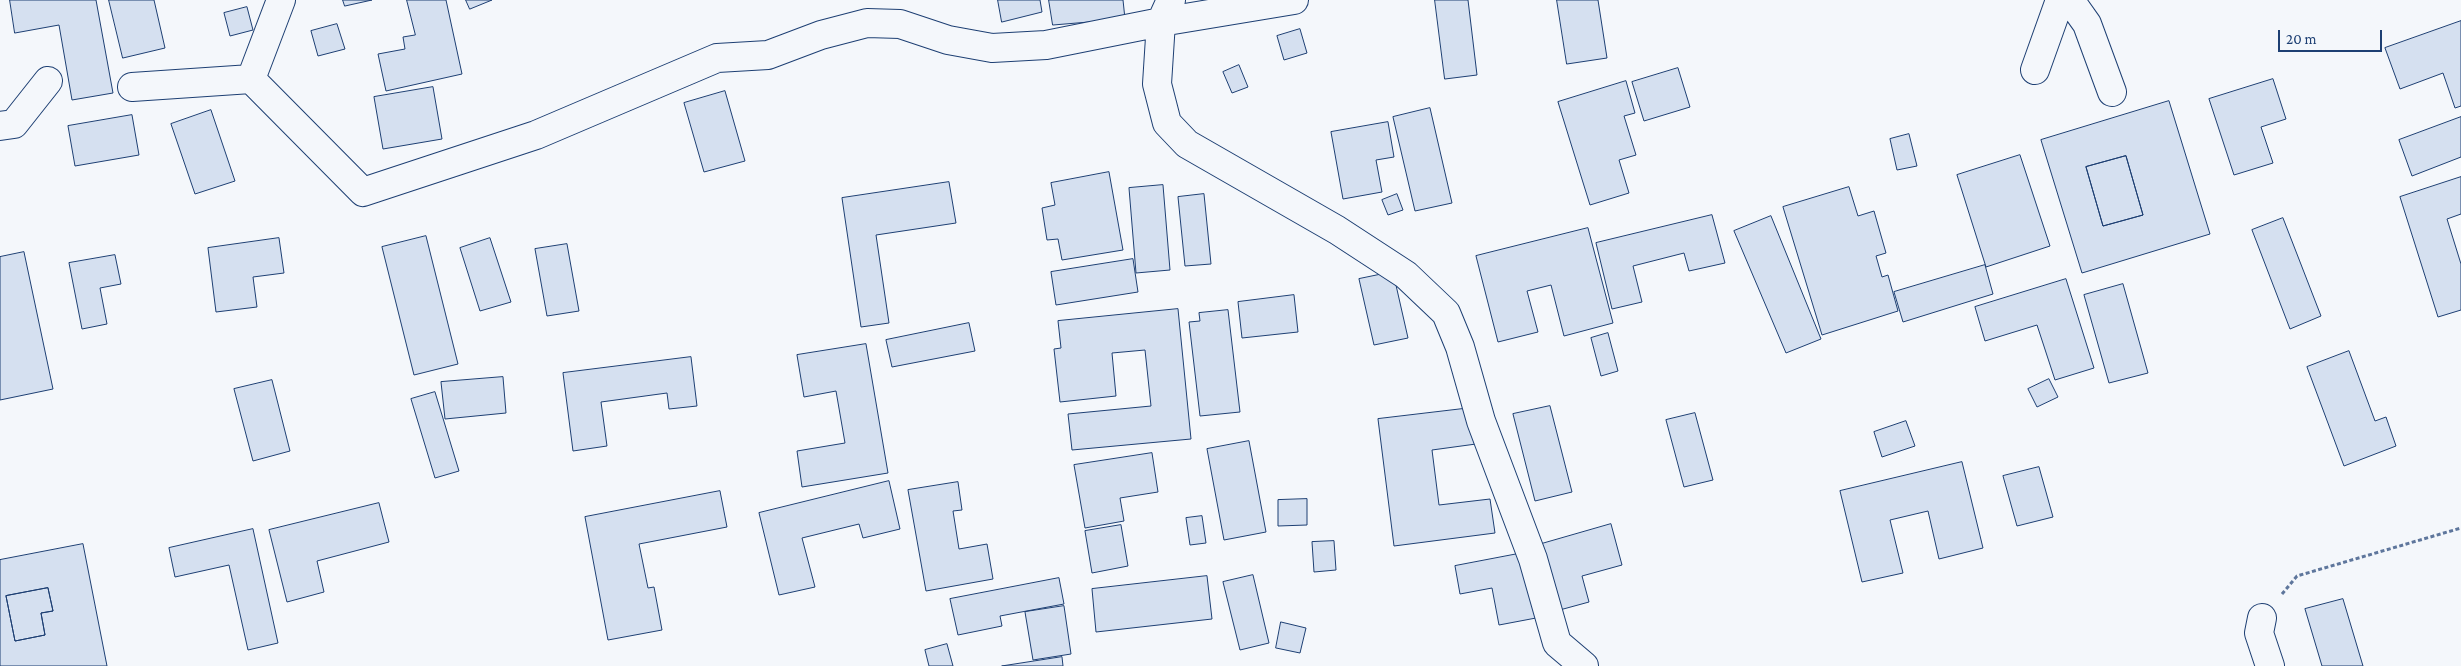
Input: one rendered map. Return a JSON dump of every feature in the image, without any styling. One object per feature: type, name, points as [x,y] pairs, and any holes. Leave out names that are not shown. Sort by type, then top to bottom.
[{"type":"street","points":[[251,79],[281,0]]},
{"type":"street","points":[[132,87],[251,79],[363,192],[536,135],[717,58],[768,55],[821,35],[867,23],[900,24],[948,40],[992,48],[1046,45],[1166,11],[1294,0]]},
{"type":"street","points":[[2035,70],[2060,0]]},
{"type":"street","points":[[2070,0],[2087,24],[2112,92]]},
{"type":"street","points":[[1166,11],[1157,84],[1167,123],[1187,144],[1337,230],[1406,275],[1446,313],[1460,347],[1481,421],[1533,559],[1557,643],[1584,666]]},
{"type":"street","points":[[0,126],[14,124],[48,81]]},
{"type":"street","points":[[2262,618],[2259,633],[2270,666]]},
{"type":"path","points":[[2262,618],[2297,576],[2461,528]]},
{"type":"building","points":[[10,0],[96,0],[113,93],[72,100],[59,25],[15,33]]},
{"type":"building","points":[[109,0],[154,0],[165,48],[123,58]]},
{"type":"building","points":[[343,0],[372,0],[345,6]]},
{"type":"building","points":[[407,0],[446,0],[462,74],[386,91],[378,54],[405,49],[403,37],[415,35]]},
{"type":"building","points":[[466,0],[492,0],[470,9]]},
{"type":"building","points":[[998,0],[1040,0],[1042,12],[1002,22]]},
{"type":"building","points":[[1049,0],[1123,0],[1125,19],[1053,25]]},
{"type":"building","points":[[1435,0],[1468,0],[1477,75],[1445,79]]},
{"type":"building","points":[[1557,0],[1598,0],[1607,58],[1567,64]]},
{"type":"building","points":[[247,7],[253,30],[230,36],[224,13]]},
{"type":"building","points":[[2461,21],[2461,106],[2455,108],[2443,73],[2400,89],[2385,48]]},
{"type":"building","points":[[337,24],[345,49],[318,56],[311,31]]},
{"type":"building","points":[[1300,29],[1307,53],[1284,60],[1277,36]]},
{"type":"building","points":[[1239,65],[1248,87],[1232,93],[1223,72]]},
{"type":"building","points":[[1678,68],[1690,107],[1644,121],[1632,82]]},
{"type":"building","points":[[2273,79],[2286,119],[2261,127],[2273,163],[2234,175],[2209,99]]},
{"type":"building","points":[[1626,81],[1635,113],[1624,116],[1636,155],[1619,160],[1629,193],[1590,205],[1558,102]]},
{"type":"building","points":[[433,87],[442,139],[383,149],[374,97]]},
{"type":"building","points":[[725,91],[745,161],[704,172],[684,103]]},
{"type":"building","points":[[2169,101],[2210,234],[2082,273],[2041,140]],"holes":[[[2126,156],[2143,215],[2103,226],[2086,167]]]},
{"type":"building","points":[[1430,108],[1452,203],[1415,211],[1393,117]]},
{"type":"building","points":[[211,110],[235,181],[195,194],[171,124]]},
{"type":"building","points":[[132,115],[139,155],[75,166],[68,126]]},
{"type":"building","points":[[2461,117],[2461,157],[2412,176],[2399,140]]},
{"type":"building","points":[[1388,122],[1394,157],[1376,160],[1382,192],[1343,199],[1331,132]]},
{"type":"building","points":[[1909,134],[1917,166],[1897,170],[1890,139]]},
{"type":"building","points":[[2020,155],[2050,246],[1986,267],[1957,175]]},
{"type":"building","points":[[2126,156],[2143,215],[2103,226],[2086,167]]},
{"type":"building","points":[[1109,172],[1123,250],[1062,260],[1058,239],[1047,240],[1042,208],[1055,205],[1051,183]]},
{"type":"building","points":[[2461,177],[2461,214],[2447,219],[2461,264],[2461,310],[2438,317],[2400,197]]},
{"type":"building","points":[[949,182],[956,223],[876,235],[889,323],[861,327],[842,198]]},
{"type":"building","points":[[1163,185],[1170,270],[1136,273],[1129,188]]},
{"type":"building","points":[[1849,187],[1858,216],[1874,211],[1886,253],[1876,256],[1882,277],[1888,275],[1898,311],[1822,335],[1783,207]]},
{"type":"building","points":[[1204,194],[1211,264],[1185,266],[1178,197]]},
{"type":"building","points":[[1397,194],[1403,210],[1388,215],[1382,200]]},
{"type":"building","points":[[1712,215],[1725,263],[1689,271],[1684,253],[1633,266],[1642,302],[1612,309],[1596,243]]},
{"type":"building","points":[[1771,216],[1821,339],[1786,353],[1734,231]]},
{"type":"building","points":[[2283,218],[2321,316],[2290,329],[2252,230]]},
{"type":"building","points":[[1588,228],[1613,323],[1564,336],[1551,285],[1527,291],[1538,332],[1498,342],[1476,256]]},
{"type":"building","points":[[426,236],[458,364],[414,375],[382,247]]},
{"type":"building","points":[[279,238],[284,273],[253,277],[257,307],[216,312],[208,248]]},
{"type":"building","points":[[490,238],[511,302],[480,311],[460,248]]},
{"type":"building","points":[[567,244],[579,311],[547,316],[535,249]]},
{"type":"building","points":[[24,252],[53,389],[0,400],[0,257]]},
{"type":"building","points":[[115,255],[121,284],[100,288],[107,324],[82,329],[69,263]]},
{"type":"building","points":[[1133,259],[1138,292],[1056,305],[1051,272]]},
{"type":"building","points":[[1985,265],[1993,294],[1903,322],[1894,292]]},
{"type":"building","points":[[1393,272],[1408,338],[1374,345],[1359,279]]},
{"type":"building","points":[[2066,279],[2094,368],[2055,380],[2037,325],[1985,341],[1975,307]]},
{"type":"building","points":[[2123,284],[2148,373],[2109,383],[2084,295]]},
{"type":"building","points":[[1294,295],[1298,332],[1242,338],[1238,302]]},
{"type":"building","points":[[1178,309],[1191,439],[1072,450],[1068,414],[1151,406],[1145,350],[1112,353],[1116,396],[1060,402],[1054,349],[1061,348],[1058,321]]},
{"type":"building","points":[[1228,310],[1240,412],[1200,416],[1189,322],[1200,321],[1199,313]]},
{"type":"building","points":[[969,323],[975,351],[892,367],[886,340]]},
{"type":"building","points":[[1608,333],[1618,371],[1601,376],[1591,338]]},
{"type":"building","points":[[866,344],[888,473],[802,487],[797,451],[845,443],[836,391],[804,397],[797,355]]},
{"type":"building","points":[[2349,351],[2375,421],[2386,417],[2396,446],[2344,466],[2307,367]]},
{"type":"building","points":[[691,357],[697,406],[669,409],[667,393],[601,402],[607,446],[573,451],[563,373]]},
{"type":"building","points":[[503,377],[506,413],[445,419],[441,382]]},
{"type":"building","points":[[2049,379],[2058,397],[2037,407],[2028,389]]},
{"type":"building","points":[[272,380],[290,451],[253,461],[234,389]]},
{"type":"building","points":[[435,392],[459,471],[435,478],[411,399]]},
{"type":"building","points":[[1550,406],[1572,492],[1535,501],[1513,414]]},
{"type":"building","points":[[1471,408],[1476,444],[1432,450],[1439,505],[1490,499],[1495,533],[1394,546],[1378,419]]},
{"type":"building","points":[[1695,413],[1713,480],[1684,487],[1666,420]]},
{"type":"building","points":[[1906,421],[1915,446],[1882,457],[1874,432]]},
{"type":"building","points":[[1249,441],[1266,532],[1224,540],[1207,449]]},
{"type":"building","points":[[1152,453],[1158,492],[1120,498],[1124,521],[1085,528],[1074,465]]},
{"type":"building","points":[[1962,462],[1983,548],[1939,559],[1928,511],[1890,520],[1903,573],[1862,582],[1840,491]]},
{"type":"building","points":[[2039,467],[2053,517],[2017,526],[2003,476]]},
{"type":"building","points":[[889,481],[900,529],[863,538],[859,524],[802,538],[815,587],[779,595],[759,513]]},
{"type":"building","points":[[958,482],[962,510],[953,511],[959,549],[987,544],[993,579],[926,591],[908,490]]},
{"type":"building","points":[[720,491],[727,527],[639,544],[648,588],[654,587],[662,630],[608,640],[585,517]]},
{"type":"building","points":[[1307,499],[1307,525],[1278,526],[1278,500]]},
{"type":"building","points":[[379,503],[389,542],[317,561],[324,592],[287,602],[269,530]]},
{"type":"building","points":[[1202,516],[1206,543],[1190,545],[1186,518]]},
{"type":"building","points":[[1611,524],[1622,565],[1582,576],[1589,602],[1556,611],[1538,545]]},
{"type":"building","points":[[1121,525],[1128,566],[1092,573],[1085,531]]},
{"type":"building","points":[[253,529],[278,643],[248,650],[229,565],[175,577],[169,548]]},
{"type":"building","points":[[1334,541],[1336,570],[1314,572],[1312,542]]},
{"type":"building","points":[[83,544],[107,666],[0,666],[0,560]],"holes":[[[48,588],[53,611],[41,613],[45,635],[15,641],[6,596]]]},
{"type":"building","points":[[1523,553],[1536,618],[1499,625],[1492,588],[1460,594],[1455,566]]},
{"type":"building","points":[[1253,575],[1269,643],[1240,650],[1223,582]]},
{"type":"building","points":[[1207,576],[1212,619],[1096,632],[1092,589]]},
{"type":"building","points":[[1059,578],[1064,604],[1000,616],[1002,626],[958,635],[950,599]]},
{"type":"building","points":[[48,588],[53,611],[41,613],[45,635],[15,641],[6,596]]},
{"type":"building","points":[[2343,599],[2363,666],[2322,666],[2305,609]]},
{"type":"building","points":[[1064,606],[1071,654],[1033,660],[1025,612]]},
{"type":"building","points":[[1281,622],[1306,628],[1300,653],[1276,648]]},
{"type":"building","points":[[947,644],[953,666],[929,666],[925,650]]},
{"type":"building","points":[[1062,657],[1063,666],[1002,666]]}]
